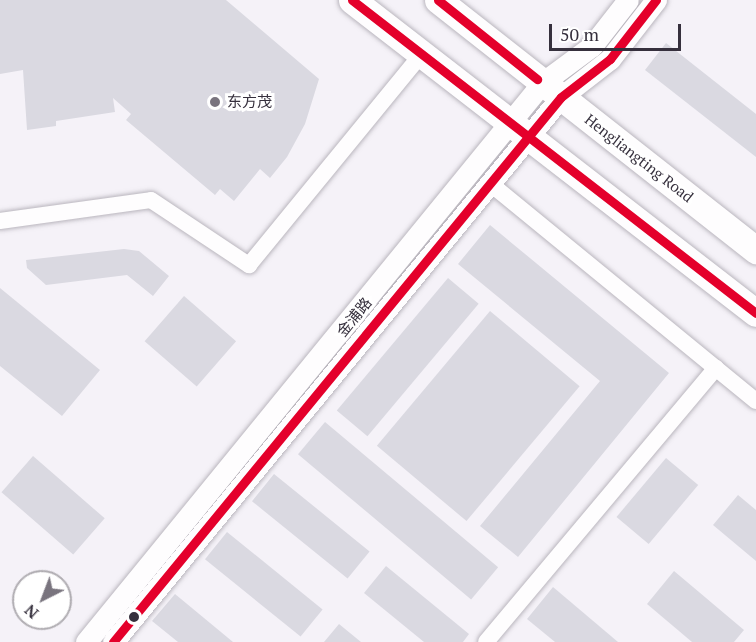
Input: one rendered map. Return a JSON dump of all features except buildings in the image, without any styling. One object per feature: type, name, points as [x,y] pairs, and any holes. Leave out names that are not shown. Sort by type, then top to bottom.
[{"type":"main road","points":[[352,0],[756,313]]},
{"type":"main road","name":"Hengliangting Road","points":[[438,0],[756,250]]},
{"type":"street","name":"金浦路","points":[[86,642],[520,131],[552,90],[592,46],[628,0]]},
{"type":"street","name":"金浦路","points":[[552,90],[610,59],[656,0]]},
{"type":"street","points":[[0,221],[151,200],[249,265],[421,55]]},
{"type":"street","name":"金浦路","points":[[113,642],[492,185],[520,131]]},
{"type":"street","points":[[492,185],[756,401]]},
{"type":"street","points":[[486,642],[716,368]]},
{"type":"transit line","points":[[352,0],[756,313]]},
{"type":"transit line","points":[[438,0],[537,79]]},
{"type":"transit line","points":[[113,642],[561,97],[610,59],[656,0]]},
{"type":"place","name":"东方茂","points":[[215,102]]}]
